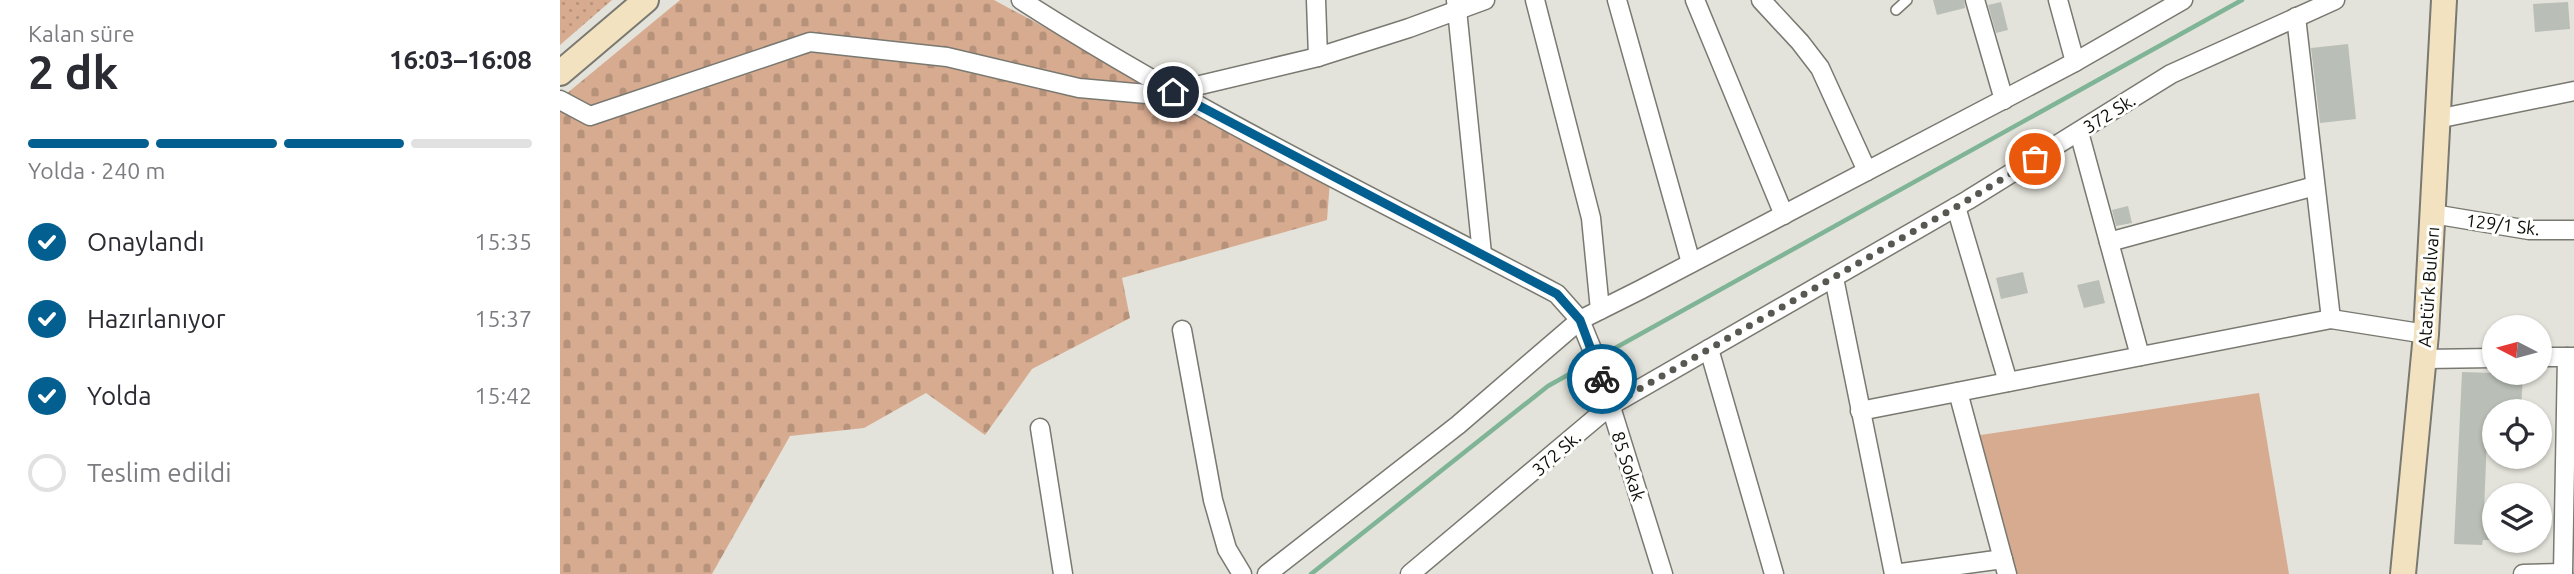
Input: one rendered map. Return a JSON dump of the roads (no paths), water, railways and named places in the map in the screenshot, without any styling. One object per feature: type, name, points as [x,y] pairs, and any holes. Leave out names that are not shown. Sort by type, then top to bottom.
[{"type":"main road","points":[[560,73],[646,0]]},
{"type":"main road","name":"Atatürk Bulvarı","points":[[2403,574],[2425,347],[2444,0]]},
{"type":"street","name":"85 Sokak","points":[[1020,0],[1095,48],[1173,92],[1557,294],[1580,320],[1597,359],[1663,574]]},
{"type":"street","points":[[1316,0],[1318,57]]},
{"type":"street","points":[[1535,0],[1591,218],[1600,310]]},
{"type":"street","points":[[1617,0],[1692,263]]},
{"type":"street","points":[[1695,0],[1784,215]]},
{"type":"street","points":[[1761,0],[1820,68],[1867,171]]},
{"type":"street","points":[[1975,0],[2004,100]]},
{"type":"street","points":[[2058,0],[2075,62]]},
{"type":"street","points":[[1267,574],[1458,425],[1580,320],[2075,62],[2157,7],[2183,0]]},
{"type":"street","name":"372 Sk.","points":[[1410,574],[1432,566],[1610,406],[1956,207],[2171,74],[2335,0]]},
{"type":"street","points":[[560,100],[590,116],[810,42],[947,57],[1079,88],[1158,95],[1318,57],[1409,28],[1468,3],[1482,254]]},
{"type":"street","points":[[2296,17],[2330,319]]},
{"type":"street","points":[[2437,119],[2574,91]]},
{"type":"street","points":[[2079,131],[2140,356]]},
{"type":"street","points":[[2109,242],[2315,186]]},
{"type":"street","points":[[1956,207],[2008,382]]},
{"type":"street","name":"129/1 Sk.","points":[[2432,214],[2529,230],[2574,230]]},
{"type":"street","points":[[1834,278],[1894,574],[2005,566],[1958,392]]},
{"type":"street","points":[[1860,411],[2330,319],[2425,347],[2482,356]]},
{"type":"street","points":[[1182,330],[1213,500],[1227,549],[1242,574]]},
{"type":"street","points":[[1709,349],[1774,574]]},
{"type":"street","points":[[2552,357],[2570,357],[2563,574]]},
{"type":"street","points":[[1040,428],[1063,574]]},
{"type":"street","points":[[2523,574],[2574,572]]},
{"type":"lane","points":[[1896,10],[1907,0]]},
{"type":"waterway","points":[[1599,357],[2242,0]]},
{"type":"waterway","points":[[1311,574],[1548,386],[1591,362]]}]
